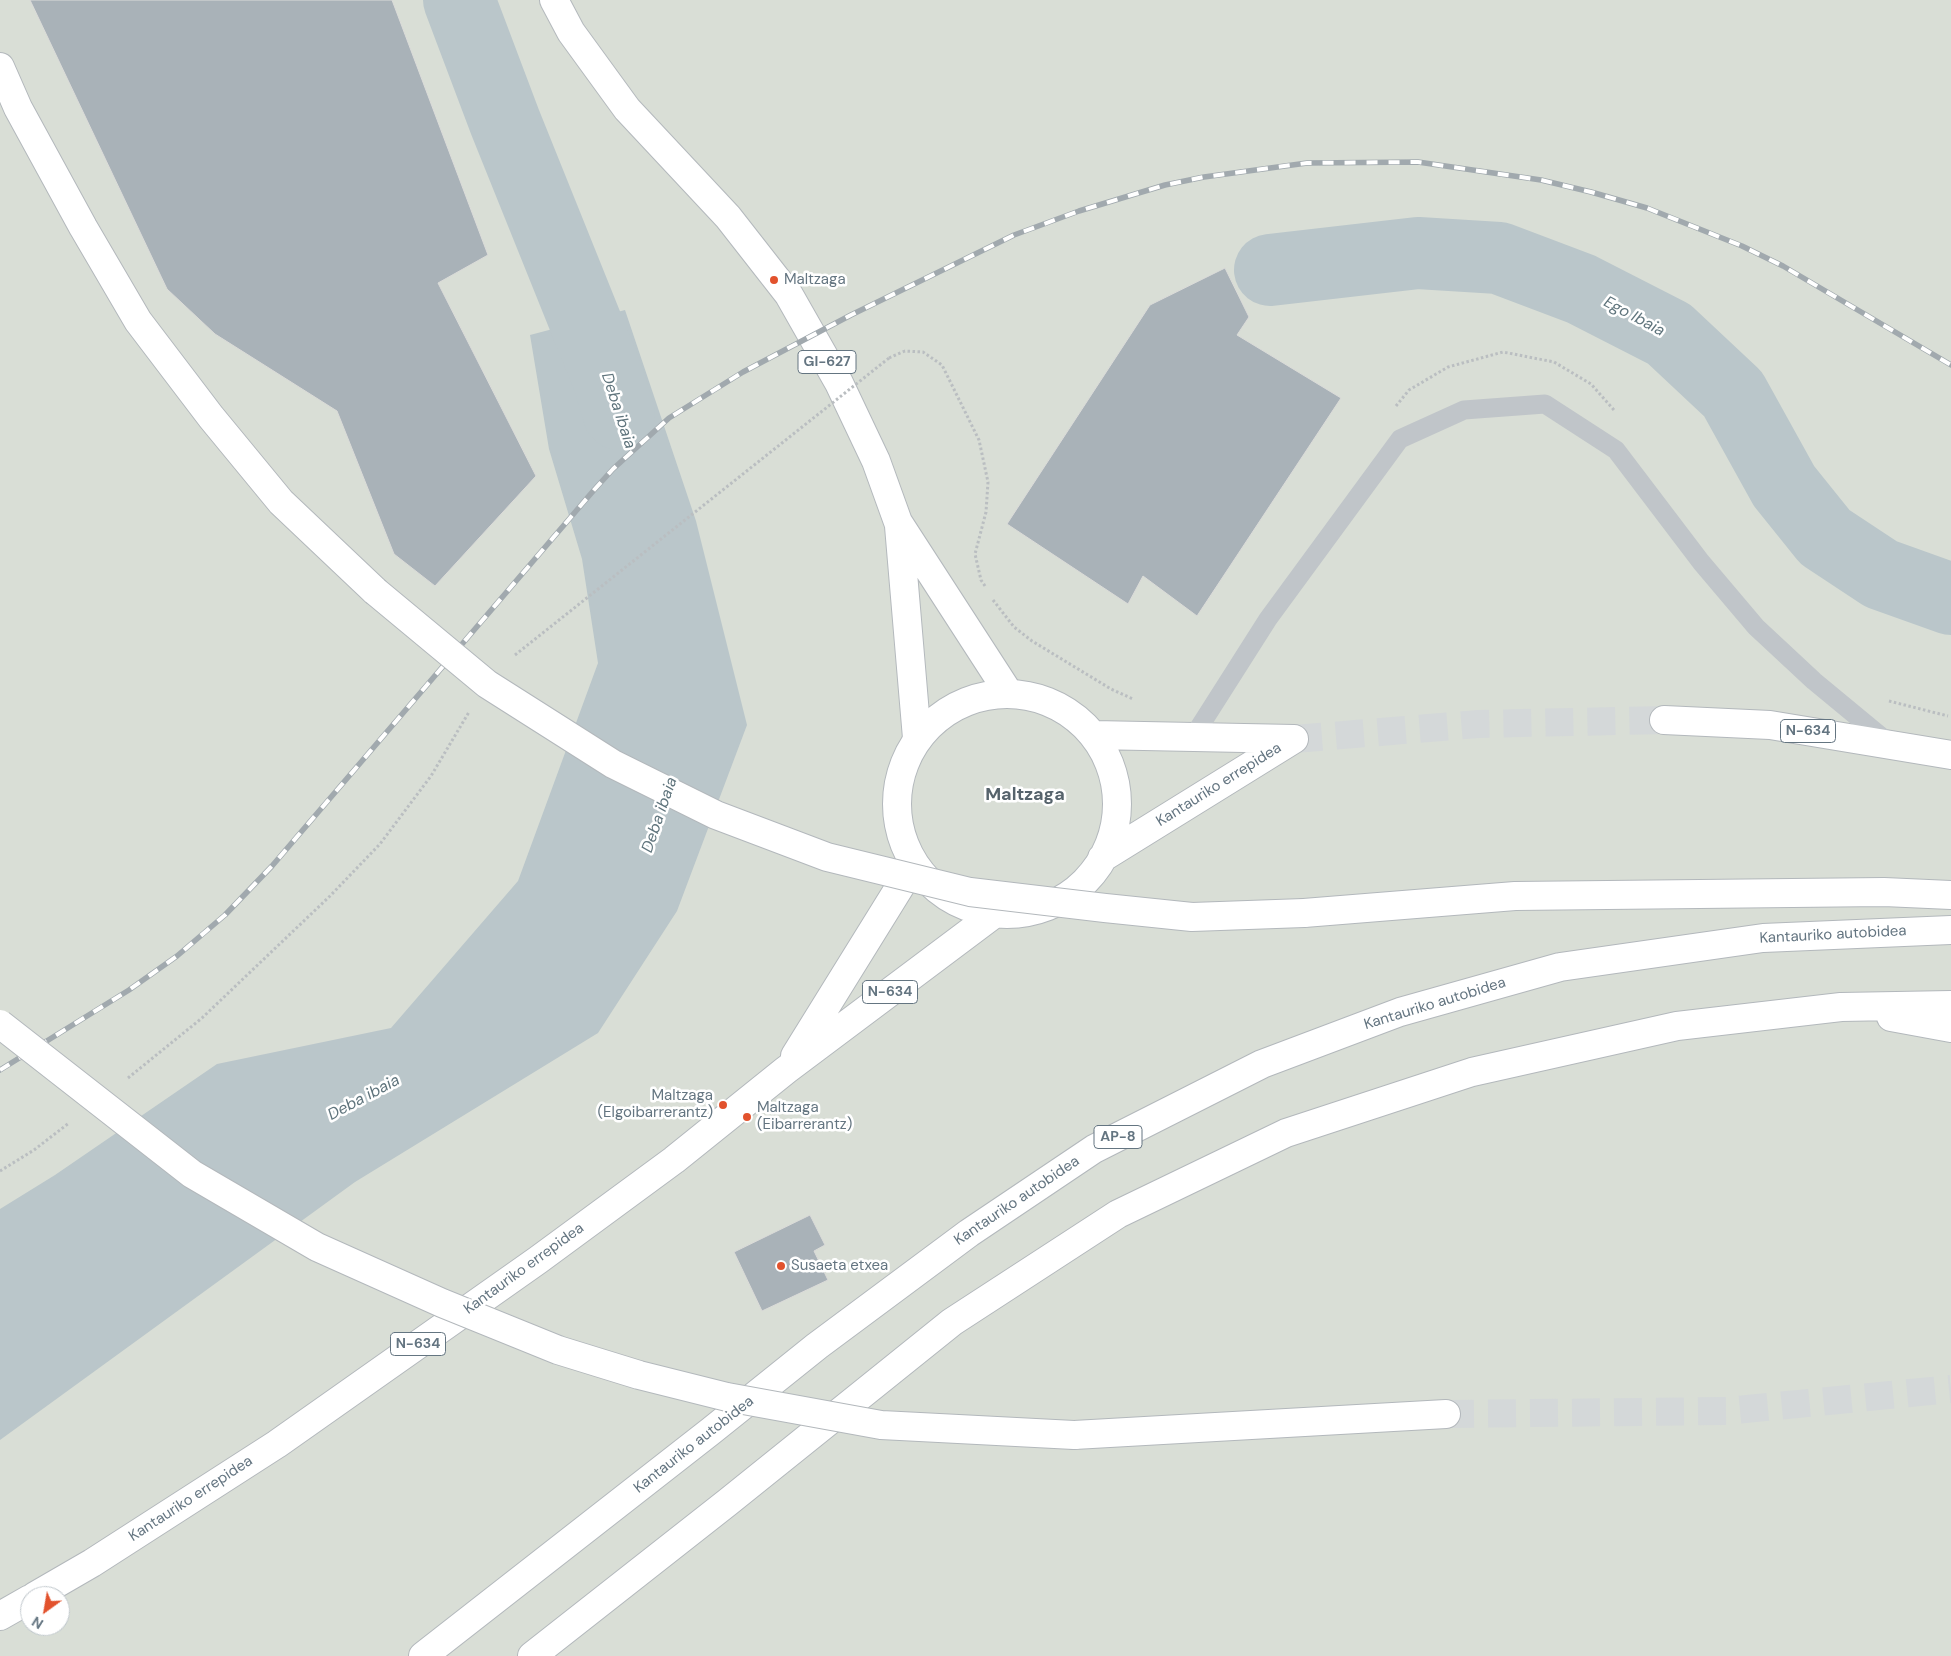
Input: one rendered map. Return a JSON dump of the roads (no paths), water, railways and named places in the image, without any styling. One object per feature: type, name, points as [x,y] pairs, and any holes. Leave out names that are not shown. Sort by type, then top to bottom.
[{"type":"main road","name":"GI-627","points":[[554,0],[571,32],[627,109],[728,217],[789,295],[839,383],[876,461],[898,522],[1008,692]]},
{"type":"main road","points":[[0,67],[27,125],[83,227],[138,321],[211,418],[281,502],[375,591],[487,684],[613,764],[716,815],[827,857],[970,892],[1192,917],[1304,913],[1515,896],[1884,892],[1951,895]]},
{"type":"main road","name":"GI-627","points":[[898,522],[917,738]]},
{"type":"main road","points":[[1008,692],[1061,706],[1094,735],[1116,779],[1116,830],[1094,873],[1062,900],[1026,914],[994,914],[972,909],[946,896],[914,864],[901,838],[896,800],[900,772],[917,738],[960,703],[1008,692]]},
{"type":"main road","name":"N-634","points":[[1664,720],[1770,725],[1951,755]]},
{"type":"main road","name":"Kantauriko errepidea","points":[[1094,735],[1294,739],[1102,858]]},
{"type":"main road","name":"N-634","points":[[786,1070],[914,864]]},
{"type":"main road","name":"Kantauriko errepidea","points":[[53,1586],[92,1564],[277,1444],[538,1260],[674,1160],[786,1070],[994,914]]},
{"type":"main road","name":"Kantauriko autobidea","points":[[423,1656],[711,1432],[817,1346],[969,1232],[1094,1149],[1262,1064],[1400,1012],[1560,967],[1763,938],[1951,930]]},
{"type":"main road","points":[[532,1656],[952,1322],[1118,1214],[1286,1133],[1472,1072],[1677,1026],[1841,1007],[1951,1005]]},
{"type":"main road","points":[[1841,1007],[1951,1028]]},
{"type":"main road","points":[[0,1024],[192,1174],[317,1247],[442,1303],[558,1350],[639,1375],[727,1397],[881,1425],[1074,1435],[1446,1414]]},
{"type":"main road","points":[[0,1616],[20,1605]]},
{"type":"lane","points":[[1193,737],[1268,618],[1400,439],[1464,410],[1545,404],[1616,450],[1702,562],[1756,627],[1814,682],[1892,745]]},
{"type":"water","points":[[625,310],[696,521],[747,725],[677,911],[598,1033],[355,1182],[0,1440],[0,1209],[55,1175],[217,1064],[391,1028],[518,881],[598,663],[582,559],[549,449],[530,335]]},
{"type":"waterway","name":"Deba ibaia","points":[[459,0],[505,122],[608,378],[619,414]]},
{"type":"waterway","name":"Ego Ibaia","points":[[1270,270],[1418,253],[1499,258],[1581,289],[1669,334],[1733,394],[1784,486],[1825,537],[1881,574],[1951,599]]},
{"type":"tunnel","points":[[1294,739],[1478,724],[1664,720]]},
{"type":"tunnel","points":[[1446,1414],[1726,1411],[1951,1389]]},
{"type":"railway","points":[[0,1070],[129,990],[177,956],[225,915],[272,866],[594,490],[613,469],[669,418],[743,372],[851,315],[1014,235],[1079,211],[1165,185],[1204,177],[1307,163],[1418,162],[1541,180],[1647,208],[1742,246],[1783,266],[1951,365]]},
{"type":"place","name":"Maltzaga","points":[[774,280]]},
{"type":"place","name":"Maltzaga (Elgoibarrerantz)","points":[[723,1105]]},
{"type":"place","name":"Maltzaga (Eibarrerantz)","points":[[747,1117]]},
{"type":"place","name":"Susaeta etxea","points":[[781,1266]]},
{"type":"district","name":"Maltzaga","points":[[1025,795]]}]
